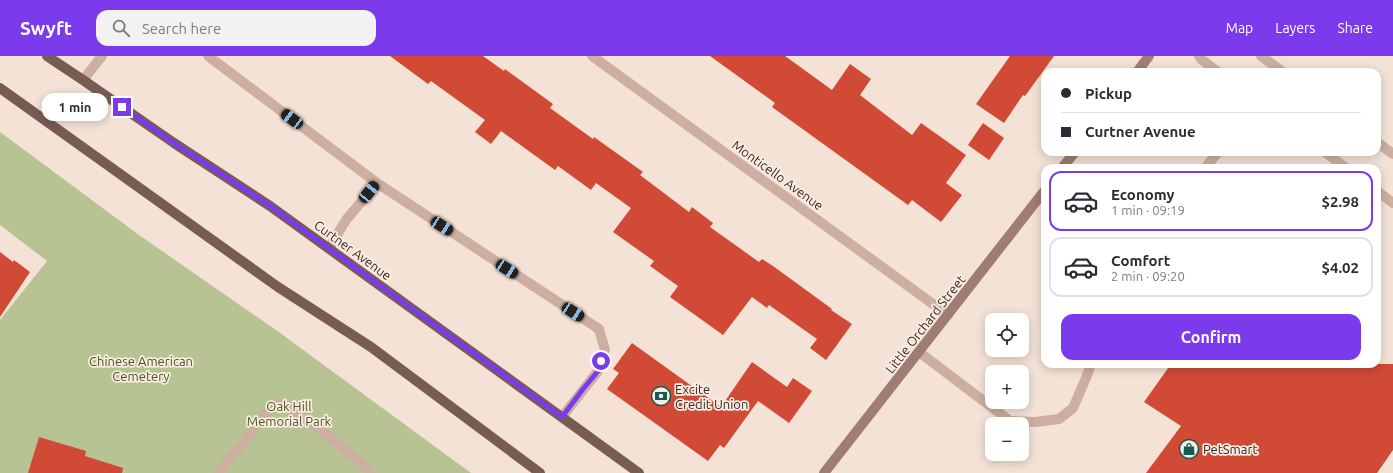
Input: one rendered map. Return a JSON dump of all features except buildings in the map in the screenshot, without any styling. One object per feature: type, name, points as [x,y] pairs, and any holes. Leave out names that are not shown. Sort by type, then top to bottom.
[{"type":"main road","name":"Curtner Avenue","points":[[47,56],[174,143],[270,206],[639,473]]},
{"type":"main road","points":[[0,88],[278,288],[371,346],[540,473]]},
{"type":"street","points":[[84,80],[102,56]]},
{"type":"street","points":[[208,56],[377,182],[599,329],[604,350],[598,371],[562,417]]},
{"type":"street","name":"Monticello Avenue","points":[[592,56],[948,315]]},
{"type":"street","points":[[1140,68],[1149,56]]},
{"type":"street","points":[[1199,56],[1213,68]]},
{"type":"street","points":[[1261,56],[1278,68]]},
{"type":"street","points":[[1381,145],[1393,154]]},
{"type":"street","points":[[1065,164],[1072,156]]},
{"type":"street","points":[[1208,164],[1215,156]]},
{"type":"street","points":[[1330,156],[1341,164]]},
{"type":"street","points":[[329,248],[346,220],[377,182]]},
{"type":"street","points":[[1381,194],[1393,203]]},
{"type":"street","name":"Little Orchard Street","points":[[824,473],[1041,195]]},
{"type":"street","points":[[920,352],[1010,421],[1035,422],[1059,419],[1073,408],[1090,368]]},
{"type":"street","points":[[218,473],[272,406],[278,403],[287,405],[332,438],[367,468],[370,473]]},
{"type":"green space","points":[[0,132],[139,235],[276,330],[471,473],[0,473],[0,320],[47,261],[0,225]]},
{"type":"place","name":"Excite Credit Union","points":[[661,396]]},
{"type":"place","name":"PetSmart","points":[[1189,449]]},
{"type":"route","points":[[122,107],[270,206],[562,417],[598,371],[601,361]]},
{"type":"park label","name":"Chinese American Cemetery","points":[[141,368]]},
{"type":"park label","name":"Oak Hill Memorial Park","points":[[289,414]]}]
